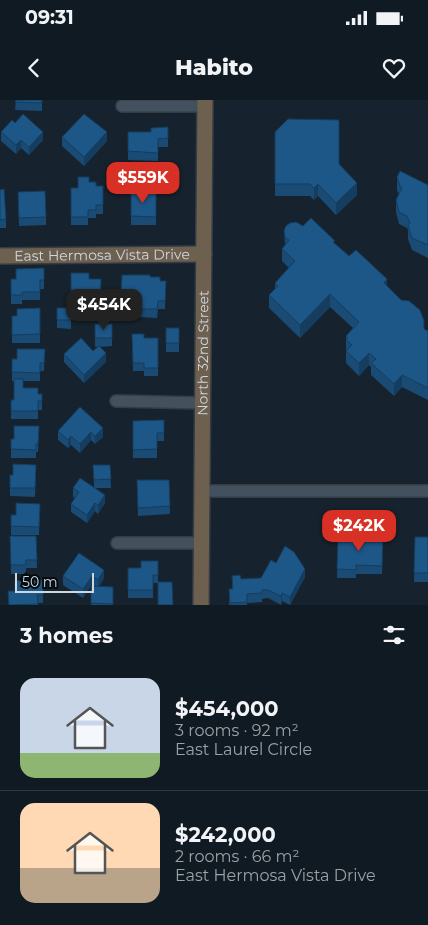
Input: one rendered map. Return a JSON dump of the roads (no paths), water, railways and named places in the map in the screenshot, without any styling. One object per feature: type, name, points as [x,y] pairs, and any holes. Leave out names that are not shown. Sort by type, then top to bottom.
[{"type":"street","points":[[122,106],[205,103]]},
{"type":"street","name":"North 32nd Street","points":[[201,605],[205,103]]},
{"type":"street","name":"East Hermosa Vista Drive","points":[[0,256],[204,254]]},
{"type":"street","points":[[116,401],[203,403]]},
{"type":"street","points":[[202,491],[428,491]]},
{"type":"street","points":[[117,543],[201,543]]}]
